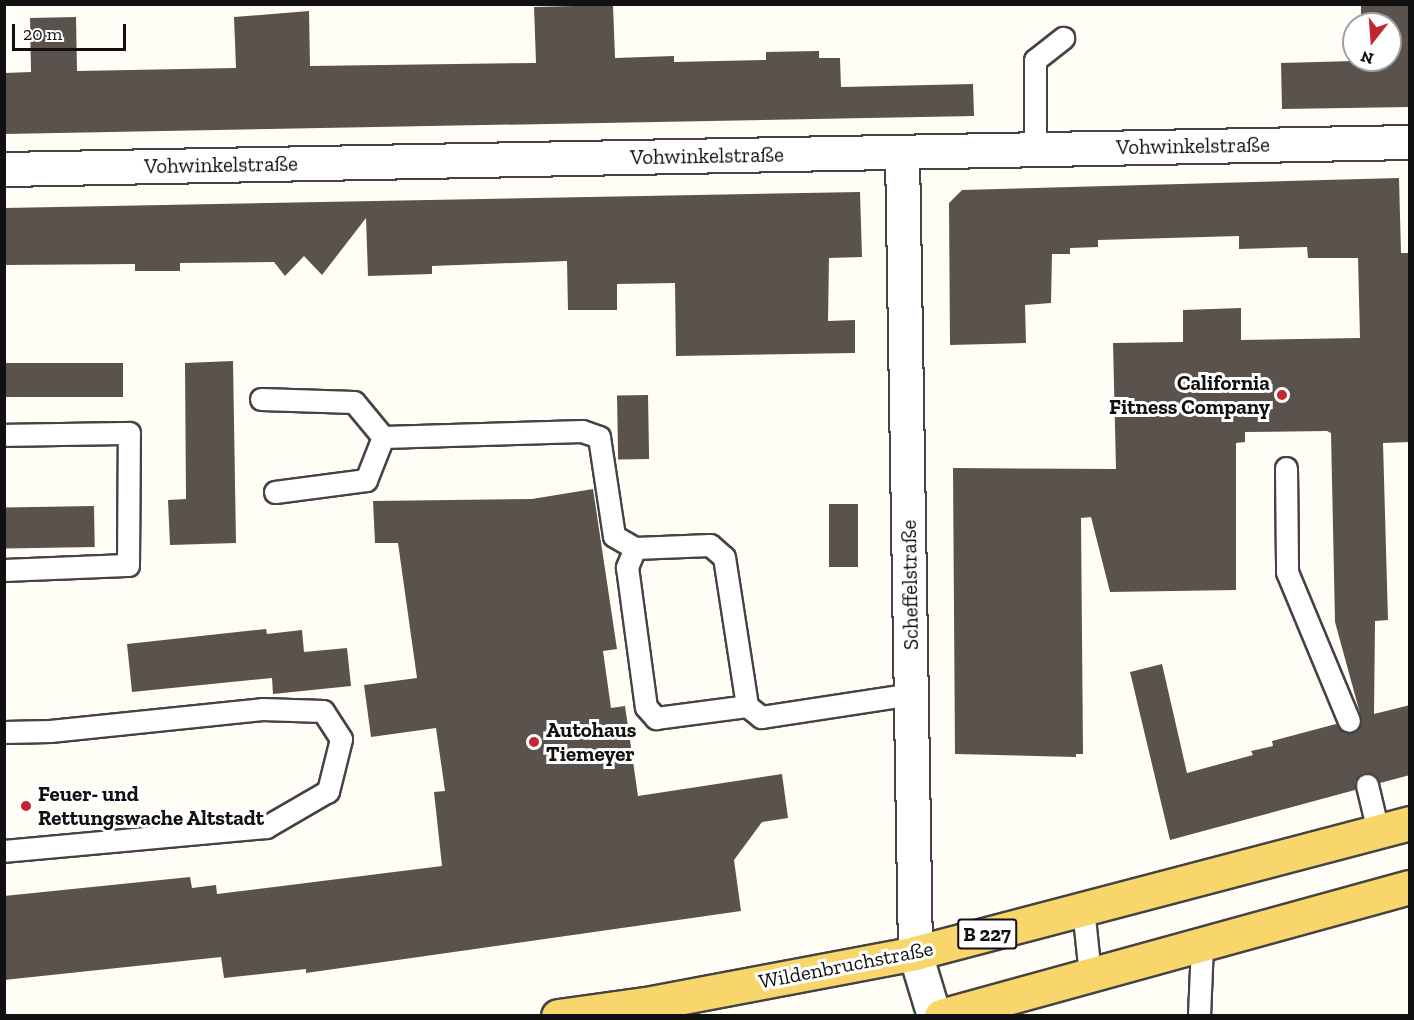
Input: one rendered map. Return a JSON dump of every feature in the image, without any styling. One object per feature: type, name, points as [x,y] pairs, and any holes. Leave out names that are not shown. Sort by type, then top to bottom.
[{"type":"main road","name":"Wildenbruchstraße","points":[[558,1016],[646,1004],[915,953],[1410,823]]},
{"type":"main road","points":[[941,1016],[1410,887]]},
{"type":"street","name":"Vohwinkelstraße","points":[[4,169],[1410,142]]},
{"type":"street","name":"Scheffelstraße","points":[[902,152],[915,953],[934,1016]]},
{"type":"lane","points":[[1035,150],[1035,60],[1063,38]]},
{"type":"lane","points":[[261,399],[354,402],[383,437]]},
{"type":"lane","points":[[383,437],[582,431],[599,437],[614,536],[635,548],[710,545],[724,557],[747,706],[760,717],[912,694]]},
{"type":"lane","points":[[4,570],[128,565],[129,433],[6,435]]},
{"type":"lane","points":[[275,492],[366,480],[383,437]]},
{"type":"lane","points":[[1286,468],[1287,572],[1349,721]]},
{"type":"lane","points":[[635,548],[627,567],[646,707],[656,718],[747,706]]},
{"type":"lane","points":[[4,732],[50,731],[282,710],[323,711],[341,739],[328,791],[266,827],[4,851]]},
{"type":"lane","points":[[1367,785],[1378,831]]},
{"type":"lane","points":[[1083,908],[1090,975]]},
{"type":"lane","points":[[1198,1016],[1202,944]]},
{"type":"building","points":[[1361,4],[1410,4],[1410,107],[1282,109],[1281,63],[1342,61],[1342,72],[1402,72],[1402,12],[1361,12]]},
{"type":"building","points":[[613,5],[615,58],[674,56],[674,62],[766,60],[766,52],[819,51],[819,58],[840,58],[841,87],[973,84],[974,116],[4,134],[4,73],[31,72],[30,18],[76,17],[77,71],[236,68],[234,17],[309,11],[310,66],[536,63],[534,7]]},
{"type":"building","points":[[1399,178],[1401,253],[1410,253],[1410,442],[1383,443],[1388,620],[1375,621],[1374,714],[1410,705],[1410,775],[1380,783],[1376,776],[1363,773],[1355,781],[1355,790],[1170,840],[1130,672],[1162,664],[1187,773],[1253,755],[1251,751],[1273,746],[1272,741],[1336,724],[1347,733],[1359,729],[1361,717],[1335,622],[1331,433],[1327,431],[1245,432],[1245,442],[1236,443],[1236,590],[1110,592],[1091,517],[1081,518],[1083,754],[1076,754],[1076,757],[955,754],[953,468],[1116,469],[1113,343],[1183,342],[1183,310],[1241,308],[1241,340],[1360,338],[1358,258],[1308,258],[1307,247],[1239,249],[1239,236],[1098,240],[1098,247],[1070,248],[1070,254],[1052,254],[1051,303],[1025,305],[1026,343],[950,345],[949,203],[962,190]]},
{"type":"building","points":[[860,192],[862,257],[829,258],[828,321],[855,320],[855,353],[676,356],[675,283],[617,284],[617,310],[568,310],[567,261],[432,266],[432,274],[368,276],[366,218],[322,275],[304,256],[285,276],[274,262],[180,263],[180,271],[135,271],[135,264],[4,265],[4,208]]},
{"type":"building","points":[[233,361],[236,543],[170,545],[168,500],[186,499],[185,363]]},
{"type":"building","points":[[4,363],[123,363],[123,397],[4,397]]},
{"type":"building","points":[[648,395],[649,459],[618,460],[617,396]]},
{"type":"building","name":"Autohaus Tiemeyer","points":[[593,489],[617,649],[603,651],[611,708],[625,706],[638,796],[782,774],[788,818],[762,822],[734,860],[741,911],[306,973],[306,969],[224,978],[221,957],[4,980],[4,896],[190,877],[192,888],[216,885],[217,894],[442,866],[434,792],[445,791],[436,728],[371,737],[364,685],[417,678],[398,543],[375,543],[373,501],[532,499]]},
{"type":"building","points":[[829,504],[858,504],[858,567],[829,567]]},
{"type":"building","points":[[94,506],[95,547],[5,549],[4,508]]},
{"type":"building","points":[[266,629],[267,634],[302,630],[304,652],[347,648],[351,686],[273,694],[272,678],[132,692],[127,644]]},
{"type":"place","name":"California Fitness Company","points":[[1282,395]]},
{"type":"place","name":"Autohaus Tiemeyer","points":[[534,742]]},
{"type":"place","name":"Feuer- und Rettungswache Altstadt","points":[[26,806]]}]
